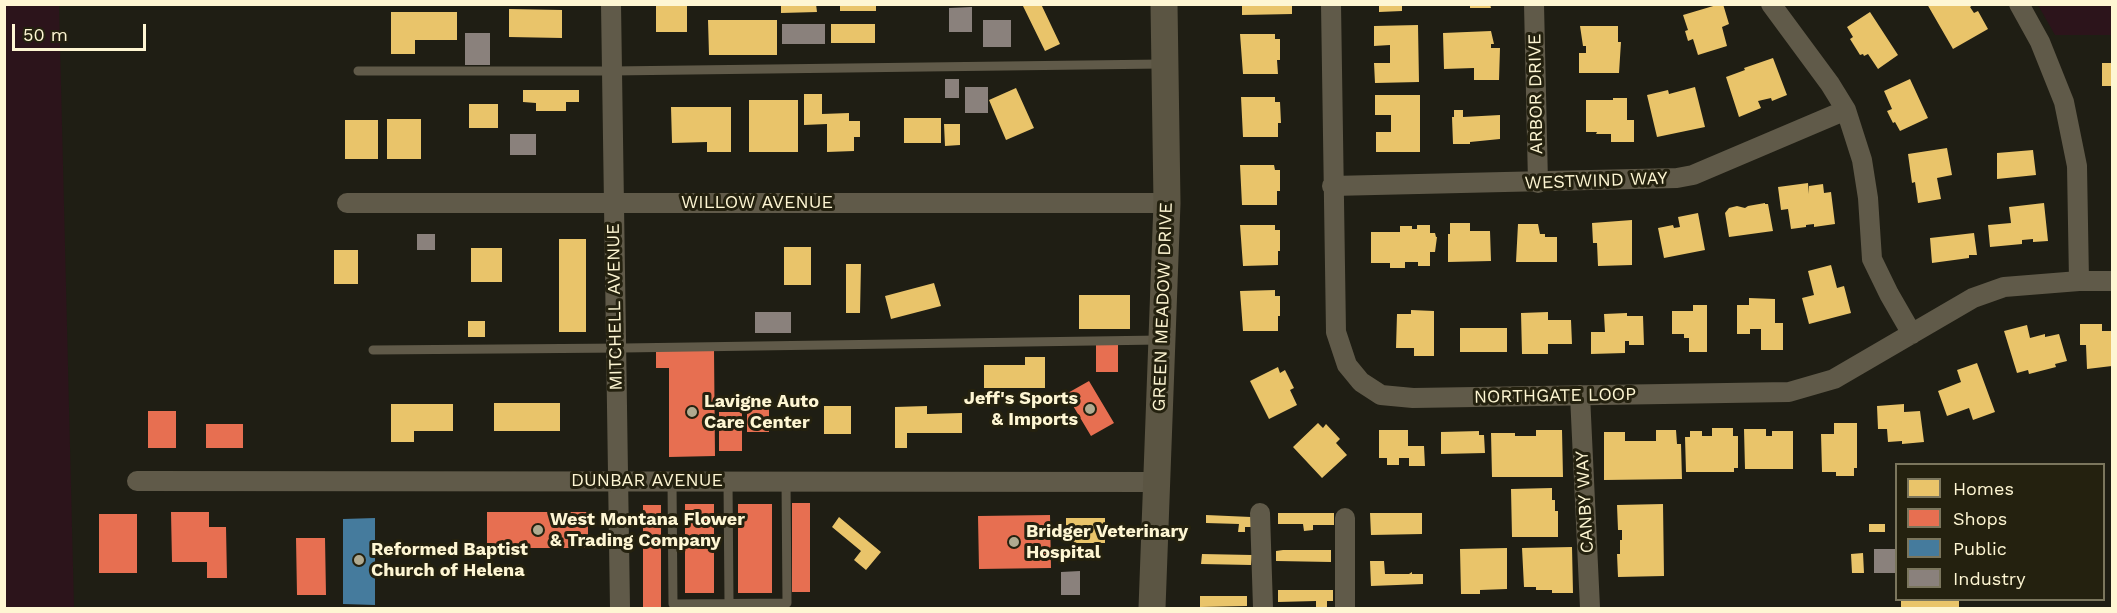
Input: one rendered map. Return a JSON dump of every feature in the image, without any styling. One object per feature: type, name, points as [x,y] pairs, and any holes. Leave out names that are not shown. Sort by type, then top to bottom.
[{"type":"main road","name":"GREEN MEADOW DRIVE","points":[[1152,609],[1167,202],[1164,4]]},
{"type":"street","name":"MITCHELL AVENUE","points":[[611,4],[620,609]]},
{"type":"street","name":"NORTHGATE LOOP","points":[[1331,4],[1336,332],[1347,365],[1361,382],[1381,395],[1408,398],[1789,392],[1834,379],[1973,298],[2004,287],[2079,281],[2112,281]]},
{"type":"street","name":"ARBOR DRIVE","points":[[1534,4],[1538,183]]},
{"type":"street","points":[[1771,4],[1830,84],[1846,110],[1862,160],[1868,198],[1872,259],[1912,334]]},
{"type":"street","points":[[2019,4],[2040,42],[2064,102],[2077,166],[2079,281]]},
{"type":"street","name":"WESTWIND WAY","points":[[1332,186],[1538,183],[1675,178],[1693,175],[1846,110]]},
{"type":"street","name":"WILLOW AVENUE","points":[[347,203],[1167,202]]},
{"type":"street","name":"CANBY WAY","points":[[1580,395],[1590,609]]},
{"type":"street","name":"DUNBAR AVENUE","points":[[137,481],[1158,482]]},
{"type":"street","points":[[1260,513],[1263,609]]},
{"type":"street","points":[[1345,518],[1346,609]]},
{"type":"lane","points":[[358,71],[612,71],[1165,64]]},
{"type":"lane","points":[[372,350],[1162,340]]},
{"type":"lane","points":[[672,481],[673,604],[787,603],[786,481]]},
{"type":"lane","points":[[728,481],[729,603]]},
{"type":"shaded area","points":[[4,5],[59,5],[74,608],[5,608]]},
{"type":"shaded area","points":[[2038,5],[2112,5],[2112,35],[2055,35]]},
{"type":"building: Homes","points":[[656,4],[687,4],[687,32],[656,32]]},
{"type":"building: Homes","points":[[781,4],[816,4],[817,12],[781,13]]},
{"type":"building: Homes","points":[[840,4],[876,4],[876,11],[840,11]]},
{"type":"building: Homes","points":[[1022,4],[1041,4],[1060,44],[1045,51]]},
{"type":"building: Homes","points":[[1242,4],[1292,4],[1292,14],[1242,15]]},
{"type":"building: Homes","points":[[1379,4],[1402,4],[1402,11],[1379,12]]},
{"type":"building: Homes","points":[[1470,4],[1490,4],[1491,8],[1470,8]]},
{"type":"building: Homes","points":[[1723,4],[1729,24],[1722,27],[1727,46],[1698,55],[1693,39],[1688,41],[1685,31],[1688,30],[1683,15]]},
{"type":"building: Homes","points":[[1927,4],[1974,4],[1970,7],[1974,13],[1978,11],[1988,29],[1953,49]]},
{"type":"building: Homes","points":[[509,9],[562,10],[562,38],[509,37]]},
{"type":"building: Homes","points":[[391,12],[457,12],[457,40],[415,40],[415,54],[391,54]]},
{"type":"building: Homes","points":[[1870,12],[1898,55],[1878,69],[1868,54],[1860,55],[1850,39],[1853,37],[1847,27]]},
{"type":"building: Homes","points":[[708,20],[777,20],[777,55],[709,55]]},
{"type":"building: Homes","points":[[831,24],[875,24],[875,43],[831,43]]},
{"type":"building: Homes","points":[[1418,25],[1419,82],[1375,83],[1374,63],[1390,63],[1390,45],[1374,46],[1374,26]]},
{"type":"building: Homes","points":[[1580,26],[1618,26],[1618,42],[1621,42],[1619,73],[1579,73],[1579,53],[1586,53]]},
{"type":"building: Homes","points":[[1491,31],[1494,44],[1491,44],[1491,48],[1500,48],[1499,80],[1474,80],[1474,68],[1444,69],[1443,33]]},
{"type":"building: Homes","points":[[1240,34],[1275,34],[1275,39],[1280,39],[1278,74],[1243,74]]},
{"type":"building: Homes","points":[[1773,58],[1787,95],[1772,101],[1771,98],[1758,101],[1761,108],[1739,117],[1726,77]]},
{"type":"building: Homes","points":[[2102,63],[2112,63],[2112,86],[2102,86]]},
{"type":"building: Homes","points":[[1910,79],[1928,118],[1900,131],[1887,111],[1892,109],[1884,91]]},
{"type":"building: Homes","points":[[1695,87],[1705,127],[1657,137],[1647,95],[1668,90],[1669,94]]},
{"type":"building: Homes","points":[[1016,88],[1034,128],[1006,140],[989,100]]},
{"type":"building: Homes","points":[[523,90],[579,90],[579,102],[566,102],[566,111],[536,111],[536,103],[523,102]]},
{"type":"building: Homes","points":[[804,94],[822,94],[822,114],[849,113],[849,121],[860,121],[860,137],[854,137],[854,151],[827,152],[827,124],[804,125]]},
{"type":"building: Homes","points":[[1375,95],[1420,95],[1420,152],[1376,152],[1376,132],[1391,132],[1391,115],[1375,115]]},
{"type":"building: Homes","points":[[1241,97],[1275,97],[1275,102],[1280,102],[1281,123],[1278,123],[1278,137],[1243,137]]},
{"type":"building: Homes","points":[[1613,98],[1627,98],[1627,120],[1634,120],[1634,142],[1611,142],[1611,134],[1586,132],[1586,100],[1613,100]]},
{"type":"building: Homes","points":[[749,100],[798,100],[798,152],[749,152]]},
{"type":"building: Homes","points":[[469,104],[498,104],[498,128],[469,128]]},
{"type":"building: Homes","points":[[671,107],[731,107],[731,152],[707,152],[707,142],[672,143]]},
{"type":"building: Homes","points":[[1454,110],[1463,110],[1463,117],[1500,115],[1500,139],[1453,144]]},
{"type":"building: Homes","points":[[904,118],[941,118],[941,143],[904,143]]},
{"type":"building: Homes","points":[[387,119],[421,119],[421,159],[387,159]]},
{"type":"building: Homes","points":[[345,120],[378,120],[378,159],[345,159]]},
{"type":"building: Homes","points":[[944,124],[960,124],[960,145],[945,146]]},
{"type":"building: Homes","points":[[1947,148],[1952,175],[1937,178],[1941,199],[1918,203],[1915,182],[1912,183],[1908,154]]},
{"type":"building: Homes","points":[[2033,150],[2036,175],[1997,179],[1997,153]]},
{"type":"building: Homes","points":[[1240,165],[1274,165],[1275,170],[1280,170],[1277,205],[1242,205]]},
{"type":"building: Homes","points":[[1808,183],[1809,194],[1809,186],[1823,184],[1824,193],[1831,192],[1835,224],[1814,227],[1814,224],[1791,229],[1788,209],[1781,210],[1778,187]]},
{"type":"building: Homes","points":[[2044,203],[2048,241],[2022,240],[2022,244],[1990,247],[1988,225],[2011,223],[2009,207]]},
{"type":"building: Homes","points":[[1768,204],[1773,231],[1729,237],[1725,213],[1729,208],[1737,206],[1745,208]]},
{"type":"building: Homes","points":[[1698,213],[1705,250],[1664,258],[1658,228],[1673,225],[1674,228],[1680,227],[1678,217]]},
{"type":"building: Homes","points":[[1632,220],[1632,265],[1598,266],[1597,243],[1593,243],[1592,223]]},
{"type":"building: Homes","points":[[1450,223],[1470,223],[1470,231],[1490,231],[1491,261],[1448,262]]},
{"type":"building: Homes","points":[[1518,224],[1538,224],[1540,234],[1545,234],[1545,237],[1557,237],[1557,262],[1516,262]]},
{"type":"building: Homes","points":[[1240,225],[1275,225],[1275,230],[1280,230],[1278,265],[1243,266]]},
{"type":"building: Homes","points":[[1417,225],[1430,225],[1430,233],[1435,233],[1437,237],[1435,252],[1430,252],[1430,266],[1418,266],[1418,262],[1405,262],[1405,268],[1390,268],[1390,263],[1371,263],[1371,232],[1400,232],[1400,226],[1412,226],[1412,229],[1417,229]]},
{"type":"building: Homes","points":[[1974,233],[1977,255],[1932,263],[1930,238]]},
{"type":"building: Homes","points":[[559,239],[586,239],[586,332],[559,332]]},
{"type":"building: Homes","points":[[784,247],[811,247],[811,285],[784,285]]},
{"type":"building: Homes","points":[[471,248],[502,248],[502,282],[471,282]]},
{"type":"building: Homes","points":[[334,250],[358,250],[358,284],[334,284]]},
{"type":"building: Homes","points":[[846,264],[861,264],[860,313],[846,313]]},
{"type":"building: Homes","points":[[1831,265],[1837,288],[1844,286],[1851,313],[1809,324],[1802,298],[1814,295],[1808,271]]},
{"type":"building: Homes","points":[[934,283],[941,306],[891,319],[885,296]]},
{"type":"building: Homes","points":[[1275,290],[1275,296],[1280,296],[1278,331],[1243,331],[1240,291]]},
{"type":"building: Homes","points":[[1079,295],[1130,295],[1130,329],[1079,329]]},
{"type":"building: Homes","points":[[1749,298],[1775,299],[1775,323],[1783,323],[1783,350],[1761,350],[1761,329],[1750,329],[1750,334],[1737,334],[1737,305],[1749,305]]},
{"type":"building: Homes","points":[[1693,305],[1707,305],[1707,352],[1689,352],[1689,338],[1684,338],[1684,334],[1672,334],[1672,311],[1693,311]]},
{"type":"building: Homes","points":[[1411,310],[1434,311],[1434,356],[1414,356],[1414,348],[1396,348],[1397,314],[1411,314]]},
{"type":"building: Homes","points":[[1548,312],[1548,320],[1571,320],[1572,344],[1548,344],[1548,354],[1522,354],[1521,313]]},
{"type":"building: Homes","points":[[1627,313],[1627,316],[1643,316],[1644,345],[1629,345],[1629,341],[1625,341],[1625,353],[1591,354],[1591,332],[1605,332],[1604,314]]},
{"type":"building: Homes","points":[[468,321],[485,321],[485,337],[468,337]]},
{"type":"building: Homes","points":[[2080,324],[2102,324],[2102,331],[2112,331],[2112,366],[2087,369],[2086,345],[2080,345]]},
{"type":"building: Homes","points":[[2027,325],[2030,338],[2045,334],[2045,337],[2059,334],[2067,361],[2055,364],[2056,367],[2029,374],[2028,370],[2017,373],[2004,331]]},
{"type":"building: Homes","points":[[1460,328],[1507,328],[1507,352],[1460,352]]},
{"type":"building: Homes","points":[[1025,357],[1045,357],[1045,388],[984,388],[984,365],[1025,365]]},
{"type":"building: Homes","points":[[1977,363],[1995,412],[1973,420],[1969,408],[1947,416],[1938,391],[1961,382],[1957,370]]},
{"type":"building: Homes","points":[[1278,367],[1280,373],[1285,370],[1294,388],[1290,390],[1297,405],[1269,419],[1250,381]]},
{"type":"building: Homes","points":[[494,403],[560,403],[560,431],[494,431]]},
{"type":"building: Homes","points":[[391,404],[453,404],[453,431],[414,431],[414,442],[391,442]]},
{"type":"building: Homes","points":[[1904,404],[1904,412],[1920,411],[1924,442],[1902,444],[1902,441],[1888,442],[1887,429],[1878,429],[1877,406]]},
{"type":"building: Homes","points":[[824,406],[851,406],[851,434],[824,434]]},
{"type":"building: Homes","points":[[927,406],[927,414],[962,413],[962,433],[907,433],[907,448],[895,448],[895,407]]},
{"type":"building: Homes","points":[[1318,423],[1323,428],[1326,424],[1340,439],[1336,443],[1347,455],[1322,478],[1293,447]]},
{"type":"building: Homes","points":[[1834,423],[1857,423],[1857,468],[1854,468],[1854,476],[1836,476],[1836,472],[1822,472],[1821,434],[1834,434]]},
{"type":"building: Homes","points":[[1712,428],[1733,428],[1733,436],[1738,436],[1738,468],[1734,468],[1734,472],[1686,472],[1685,437],[1690,437],[1690,431],[1702,431],[1702,436],[1712,436]]},
{"type":"building: Homes","points":[[1744,429],[1766,429],[1766,436],[1772,436],[1772,431],[1793,431],[1793,469],[1745,469]]},
{"type":"building: Homes","points":[[1379,430],[1408,430],[1408,446],[1424,446],[1425,466],[1409,466],[1409,458],[1399,458],[1399,465],[1387,465],[1387,458],[1379,458]]},
{"type":"building: Homes","points":[[1536,430],[1562,430],[1563,477],[1492,477],[1491,433],[1536,436]]},
{"type":"building: Homes","points":[[1656,430],[1676,430],[1677,444],[1681,444],[1682,479],[1604,480],[1604,432],[1625,432],[1625,441],[1656,441]]},
{"type":"building: Homes","points":[[1479,431],[1479,435],[1484,435],[1485,453],[1441,454],[1441,432]]},
{"type":"building: Homes","points":[[1552,488],[1552,500],[1555,500],[1555,511],[1558,511],[1558,537],[1512,537],[1511,489]]},
{"type":"building: Homes","points":[[1663,504],[1664,576],[1618,577],[1617,554],[1620,554],[1622,530],[1618,530],[1617,505]]},
{"type":"building: Homes","points":[[1278,513],[1334,513],[1334,525],[1313,525],[1313,530],[1304,531],[1303,524],[1278,524]]},
{"type":"building: Homes","points":[[1370,513],[1422,513],[1422,534],[1371,535]]},
{"type":"building: Homes","points":[[1206,515],[1251,517],[1251,527],[1245,527],[1245,532],[1238,532],[1239,524],[1206,523]]},
{"type":"building: Homes","points":[[839,517],[881,552],[866,570],[854,560],[861,551],[832,527]]},
{"type":"building: Homes","points":[[1066,518],[1105,518],[1105,543],[1066,543]]},
{"type":"building: Homes","points":[[1869,524],[1885,524],[1885,532],[1869,532]]},
{"type":"building: Homes","points":[[1572,547],[1573,593],[1552,593],[1552,590],[1524,587],[1522,548]]},
{"type":"building: Homes","points":[[1507,548],[1507,589],[1480,590],[1480,594],[1461,594],[1460,549]]},
{"type":"building: Homes","points":[[1331,550],[1331,562],[1276,561],[1276,551]]},
{"type":"building: Homes","points":[[1863,553],[1864,573],[1852,573],[1851,554]]},
{"type":"building: Homes","points":[[1202,554],[1252,555],[1251,565],[1201,564]]},
{"type":"building: Homes","points":[[1370,561],[1384,561],[1385,574],[1412,572],[1412,574],[1423,574],[1423,584],[1371,586]]},
{"type":"building: Homes","points":[[1278,590],[1333,590],[1333,601],[1327,601],[1327,608],[1316,608],[1316,601],[1278,602]]},
{"type":"building: Homes","points":[[1200,596],[1247,596],[1247,606],[1200,607]]},
{"type":"building: Homes","points":[[1901,601],[1959,601],[1959,608],[1901,608]]},
{"type":"building: Shops","points":[[1096,345],[1118,345],[1118,372],[1096,372]]},
{"type":"building: Shops","name":"Lavigne Auto Care Center","points":[[656,350],[714,350],[715,456],[669,457],[669,368],[656,368]]},
{"type":"building: Shops","name":"Jeff's Sports & Imports","points":[[1089,381],[1114,423],[1091,436],[1066,394]]},
{"type":"building: Shops","points":[[747,401],[769,401],[769,432],[747,432]]},
{"type":"building: Shops","points":[[148,411],[176,411],[176,448],[148,448]]},
{"type":"building: Shops","points":[[719,412],[742,412],[742,451],[719,451]]},
{"type":"building: Shops","points":[[206,424],[243,424],[243,448],[206,448]]},
{"type":"building: Shops","points":[[792,503],[810,503],[810,592],[792,592]]},
{"type":"building: Shops","points":[[685,504],[714,504],[714,593],[685,593]]},
{"type":"building: Shops","points":[[738,504],[772,504],[772,593],[738,593]]},
{"type":"building: Shops","points":[[643,505],[661,505],[661,608],[643,608]]},
{"type":"building: Shops","points":[[171,512],[209,512],[209,527],[226,527],[227,578],[207,578],[207,562],[172,562]]},
{"type":"building: Shops","name":"West Montana Flower & Trading Company","points":[[487,512],[588,512],[588,548],[487,548]]},
{"type":"building: Shops","points":[[99,514],[137,514],[137,573],[99,573]]},
{"type":"building: Shops","name":"Bridger Veterinary Hospital","points":[[1050,515],[1051,568],[979,569],[978,516]]},
{"type":"building: Shops","points":[[296,538],[325,538],[326,595],[297,595]]},
{"type":"building: Public","points":[[375,518],[375,605],[343,604],[343,519]]},
{"type":"building: Industry","points":[[972,7],[972,32],[949,32],[949,8]]},
{"type":"building: Industry","points":[[983,20],[1011,20],[1011,47],[983,47]]},
{"type":"building: Industry","points":[[782,24],[825,24],[825,44],[782,44]]},
{"type":"building: Industry","points":[[465,33],[490,33],[490,65],[465,65]]},
{"type":"building: Industry","points":[[945,79],[959,79],[959,98],[945,98]]},
{"type":"building: Industry","points":[[965,87],[988,87],[988,113],[965,113]]},
{"type":"building: Industry","points":[[510,134],[536,134],[536,155],[510,155]]},
{"type":"building: Industry","points":[[417,234],[435,234],[435,250],[417,250]]},
{"type":"building: Industry","points":[[755,312],[791,312],[791,333],[755,333]]},
{"type":"building: Industry","points":[[1874,549],[1895,549],[1895,573],[1874,573]]},
{"type":"building: Industry","points":[[1080,571],[1080,595],[1061,595],[1061,572]]},
{"type":"place","name":"Jeff's Sports & Imports","points":[[1090,409]]},
{"type":"place","name":"Lavigne Auto Care Center","points":[[692,412]]},
{"type":"place","name":"West Montana Flower & Trading Company","points":[[538,530]]},
{"type":"place","name":"Bridger Veterinary Hospital","points":[[1014,542]]},
{"type":"place","name":"Reformed Baptist Church of Helena","points":[[359,560]]}]
